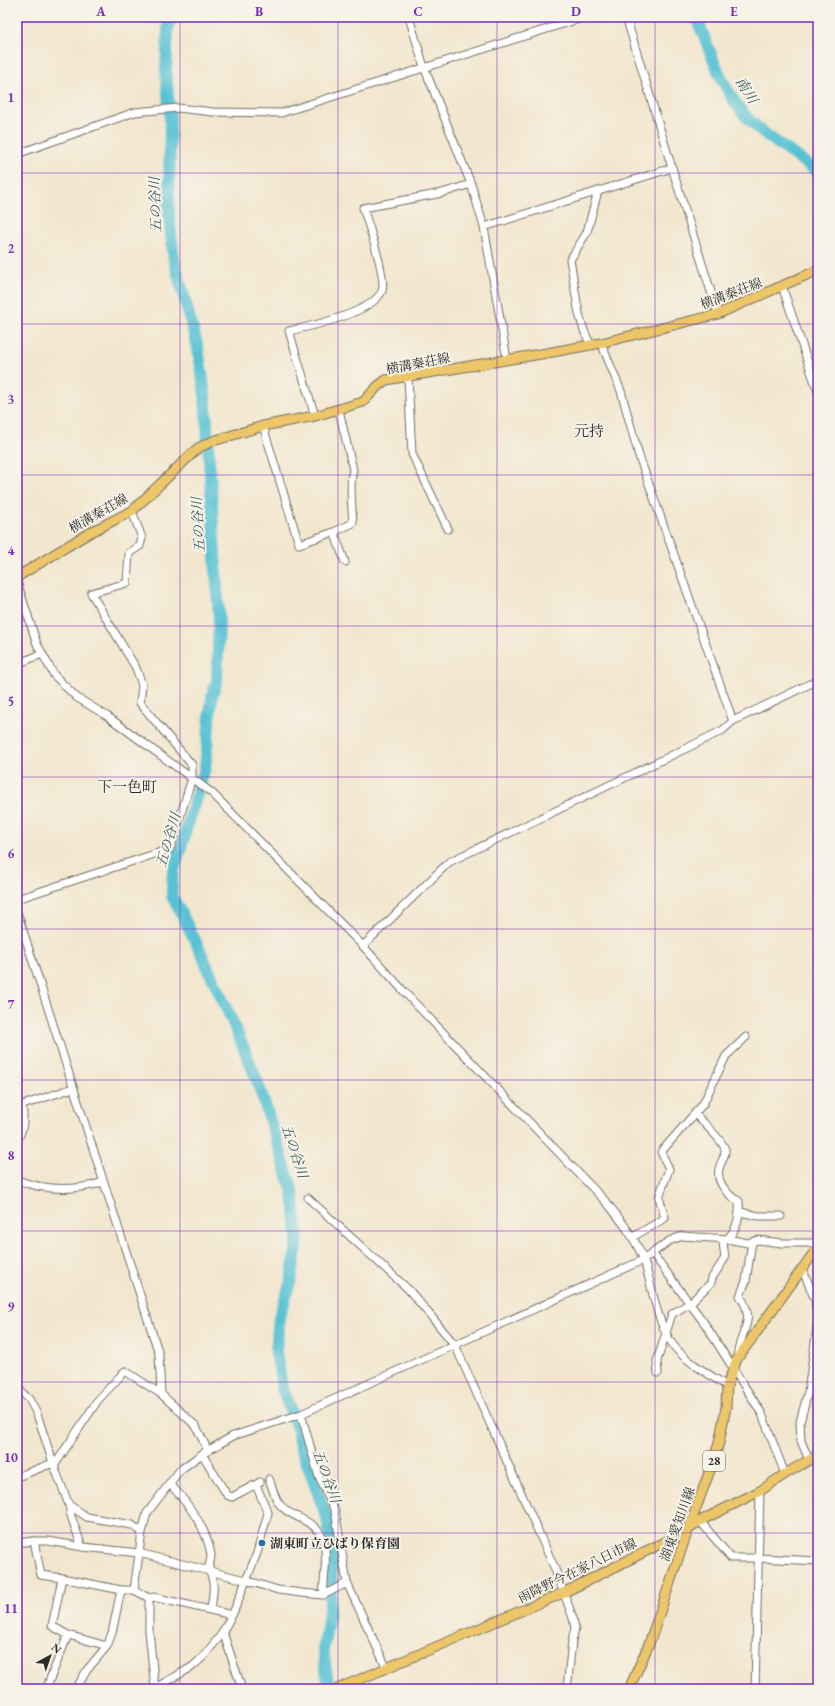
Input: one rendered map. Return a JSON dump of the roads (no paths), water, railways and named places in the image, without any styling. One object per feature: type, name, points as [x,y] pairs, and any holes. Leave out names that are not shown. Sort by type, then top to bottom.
[{"type":"main road","name":"横溝秦荘線","points":[[17,577],[89,533],[132,511],[198,448],[213,441],[263,426],[315,416],[363,402],[386,380],[601,343],[718,314],[818,270]]},
{"type":"main road","name":"湖東愛知川線","points":[[629,1689],[649,1644],[720,1443],[726,1407],[727,1386],[737,1359],[818,1247]]},
{"type":"main road","name":"雨降野今在家八日市線","points":[[339,1689],[563,1592],[688,1530],[700,1521],[760,1491],[785,1474],[818,1455]]},
{"type":"street","points":[[409,17],[424,67],[471,184],[484,227],[507,359]]},
{"type":"street","points":[[17,154],[135,112],[178,108],[212,112],[281,113],[585,17]]},
{"type":"street","points":[[626,17],[718,314]]},
{"type":"street","points":[[484,227],[672,168]]},
{"type":"street","points":[[315,416],[289,331],[320,324],[364,308],[371,304],[382,291],[383,284],[381,270],[363,208],[442,193],[471,184]]},
{"type":"street","points":[[592,344],[585,335],[570,260],[587,232],[598,191]]},
{"type":"street","points":[[782,286],[818,392]]},
{"type":"street","points":[[601,343],[621,391],[639,456],[733,721]]},
{"type":"street","points":[[408,377],[412,454],[448,529]]},
{"type":"street","points":[[263,426],[299,544],[334,532],[352,523],[352,493],[350,478],[353,470],[339,410]]},
{"type":"street","points":[[17,899],[170,849],[192,778],[192,765],[140,703],[142,685],[136,668],[91,593],[127,582],[129,553],[140,546],[142,538],[132,511]]},
{"type":"street","points":[[334,532],[345,562]]},
{"type":"street","points":[[17,582],[37,644],[54,676],[76,697],[108,716],[212,793],[363,946],[409,997],[608,1204],[633,1237],[643,1260],[656,1306],[667,1333],[674,1345],[686,1357],[727,1386]]},
{"type":"street","points":[[17,664],[42,654]]},
{"type":"street","points":[[363,946],[449,862],[717,734],[733,721],[818,680]]},
{"type":"street","points":[[17,912],[159,1354],[161,1394]]},
{"type":"street","points":[[633,1237],[664,1218],[659,1197],[669,1168],[661,1152],[703,1104],[726,1056],[746,1037]]},
{"type":"street","points":[[17,1140],[20,1136],[24,1118],[19,1106],[73,1088]]},
{"type":"street","points":[[658,1372],[657,1361],[672,1314],[690,1303],[711,1283],[712,1278],[725,1258],[723,1242],[734,1232],[740,1212],[739,1201],[722,1186],[719,1177],[719,1170],[725,1152],[723,1144],[695,1114]]},
{"type":"street","points":[[17,1180],[32,1186],[60,1190],[90,1186],[104,1182]]},
{"type":"street","points":[[308,1198],[409,1290],[455,1344],[555,1569],[573,1618],[575,1628],[572,1641],[567,1689]]},
{"type":"street","points":[[740,1212],[759,1216],[780,1216]]},
{"type":"street","points":[[134,1590],[142,1532],[147,1513],[180,1470],[233,1436],[301,1414],[643,1260],[669,1241],[682,1236],[752,1242],[758,1240],[782,1243],[818,1243]]},
{"type":"street","points":[[737,1359],[737,1350],[749,1318],[746,1304],[740,1296],[746,1281],[752,1242]]},
{"type":"street","points":[[653,1254],[690,1303],[762,1414],[785,1474]]},
{"type":"street","points":[[802,1268],[815,1300],[818,1319],[808,1392],[800,1422],[801,1441],[809,1460]]},
{"type":"street","points":[[17,1477],[53,1464],[98,1400],[125,1371],[161,1394],[188,1417],[196,1426],[205,1453],[227,1495],[232,1497],[258,1483],[268,1513],[257,1553],[232,1615],[223,1632],[203,1657],[192,1667],[154,1689],[149,1631],[149,1598]]},
{"type":"street","points":[[17,1388],[24,1393],[33,1405],[69,1505],[71,1516],[82,1547]]},
{"type":"street","points":[[301,1414],[319,1477],[335,1511],[348,1583],[387,1669]]},
{"type":"street","points":[[269,1479],[278,1502],[288,1511],[303,1518],[317,1529],[323,1539],[325,1562],[323,1594]]},
{"type":"street","points":[[169,1483],[187,1502],[207,1542],[211,1556],[208,1570]]},
{"type":"street","points":[[755,1689],[760,1491]]},
{"type":"street","points":[[69,1505],[87,1517],[132,1525],[142,1532]]},
{"type":"street","points":[[700,1521],[731,1558],[818,1561]]},
{"type":"street","points":[[34,1541],[41,1575],[122,1590],[134,1590],[149,1598],[153,1597],[232,1615]]},
{"type":"street","points":[[17,1543],[48,1541],[82,1547],[139,1552],[278,1590],[323,1594],[341,1588],[348,1583]]},
{"type":"street","points":[[208,1570],[212,1575],[213,1591],[211,1610]]},
{"type":"street","points":[[62,1578],[52,1626],[68,1635],[107,1646]]},
{"type":"street","points":[[76,1689],[87,1670],[107,1646],[112,1633],[122,1590]]},
{"type":"street","points":[[223,1632],[242,1689]]},
{"type":"street","points":[[46,1689],[68,1635]]},
{"type":"waterway","name":"五の谷川","points":[[171,17],[168,28],[166,72],[170,117],[169,217],[174,260],[198,348],[205,395],[219,619],[217,680],[212,696],[205,768],[173,873],[172,896],[196,942],[257,1080],[293,1192],[298,1238],[291,1282],[279,1317],[276,1352],[282,1388],[298,1430],[299,1442],[327,1518],[331,1542],[331,1584],[328,1621],[323,1650],[329,1689]]},
{"type":"waterway","name":"南川","points":[[696,17],[722,80],[735,103],[743,113],[769,137],[818,172]]},
{"type":"place","name":"湖東町立ひばり保育園","points":[[262,1543]]},
{"type":"district","name":"元持","points":[[589,431]]},
{"type":"district","name":"下一色町","points":[[127,787]]}]
